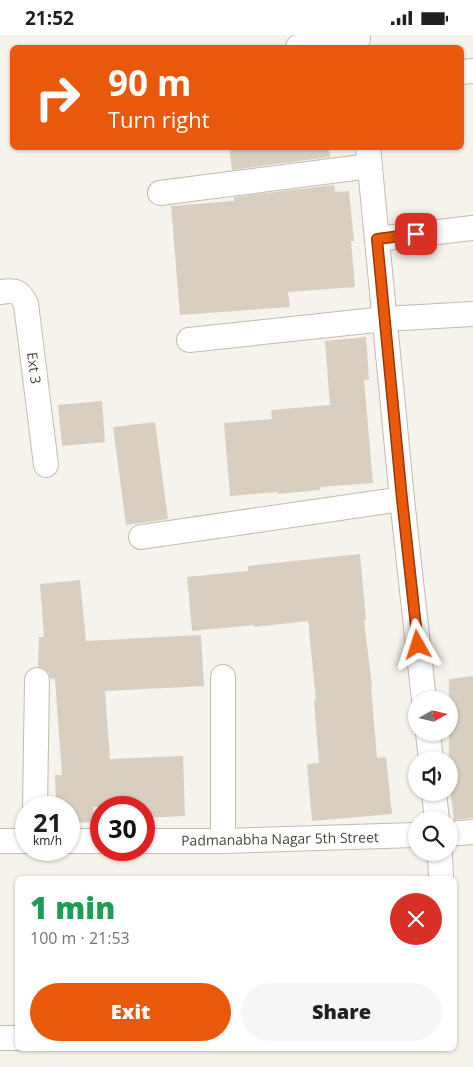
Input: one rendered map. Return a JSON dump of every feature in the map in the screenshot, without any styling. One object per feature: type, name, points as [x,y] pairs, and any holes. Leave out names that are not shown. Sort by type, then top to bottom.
[{"type":"street","points":[[318,45],[358,41]]},
{"type":"street","points":[[160,193],[369,157],[402,499],[423,691]]},
{"type":"street","points":[[377,239],[473,228]]},
{"type":"street","name":"Ext 3","points":[[0,292],[13,291],[21,295],[26,304],[46,465]]},
{"type":"street","points":[[189,340],[385,319],[473,315]]},
{"type":"street","points":[[141,537],[402,499]]},
{"type":"street","points":[[223,677],[223,841]]},
{"type":"street","points":[[35,796],[37,680]]},
{"type":"street","points":[[458,833],[473,832]]},
{"type":"street","name":"Padmanabha Nagar 5th Street","points":[[155,841],[223,841],[408,835]]},
{"type":"street","points":[[0,841],[15,841]]},
{"type":"street","points":[[440,861],[441,876]]},
{"type":"street","points":[[0,1038],[15,1038]]},
{"type":"building","points":[[229,150],[329,150],[330,157],[232,170]]},
{"type":"building","points":[[334,185],[335,192],[349,191],[354,241],[351,241],[355,287],[288,292],[290,307],[180,315],[171,206],[234,201],[234,197]]},
{"type":"building","points":[[366,337],[369,380],[364,380],[373,483],[320,487],[320,490],[278,494],[278,492],[230,496],[224,423],[272,419],[271,410],[330,405],[325,341]]},
{"type":"building","points":[[102,401],[105,442],[62,446],[58,405]]},
{"type":"building","points":[[155,422],[168,519],[126,525],[113,427]]},
{"type":"building","points":[[360,554],[377,758],[386,757],[392,814],[312,821],[307,764],[319,763],[314,701],[316,700],[308,621],[192,631],[187,577],[248,571],[248,566]]},
{"type":"building","points":[[80,580],[86,641],[201,635],[204,686],[105,691],[110,759],[183,756],[185,816],[155,817],[155,796],[90,796],[90,822],[80,823],[80,796],[56,796],[55,775],[62,775],[55,679],[50,678],[49,673],[38,666],[39,637],[44,637],[40,584]]},
{"type":"building","points":[[473,676],[473,818],[458,820],[458,811],[453,811],[452,801],[458,801],[458,751],[449,751],[449,741],[458,741],[458,691],[449,691],[449,679]]},
{"type":"route","points":[[416,234],[377,239],[418,645]]}]
